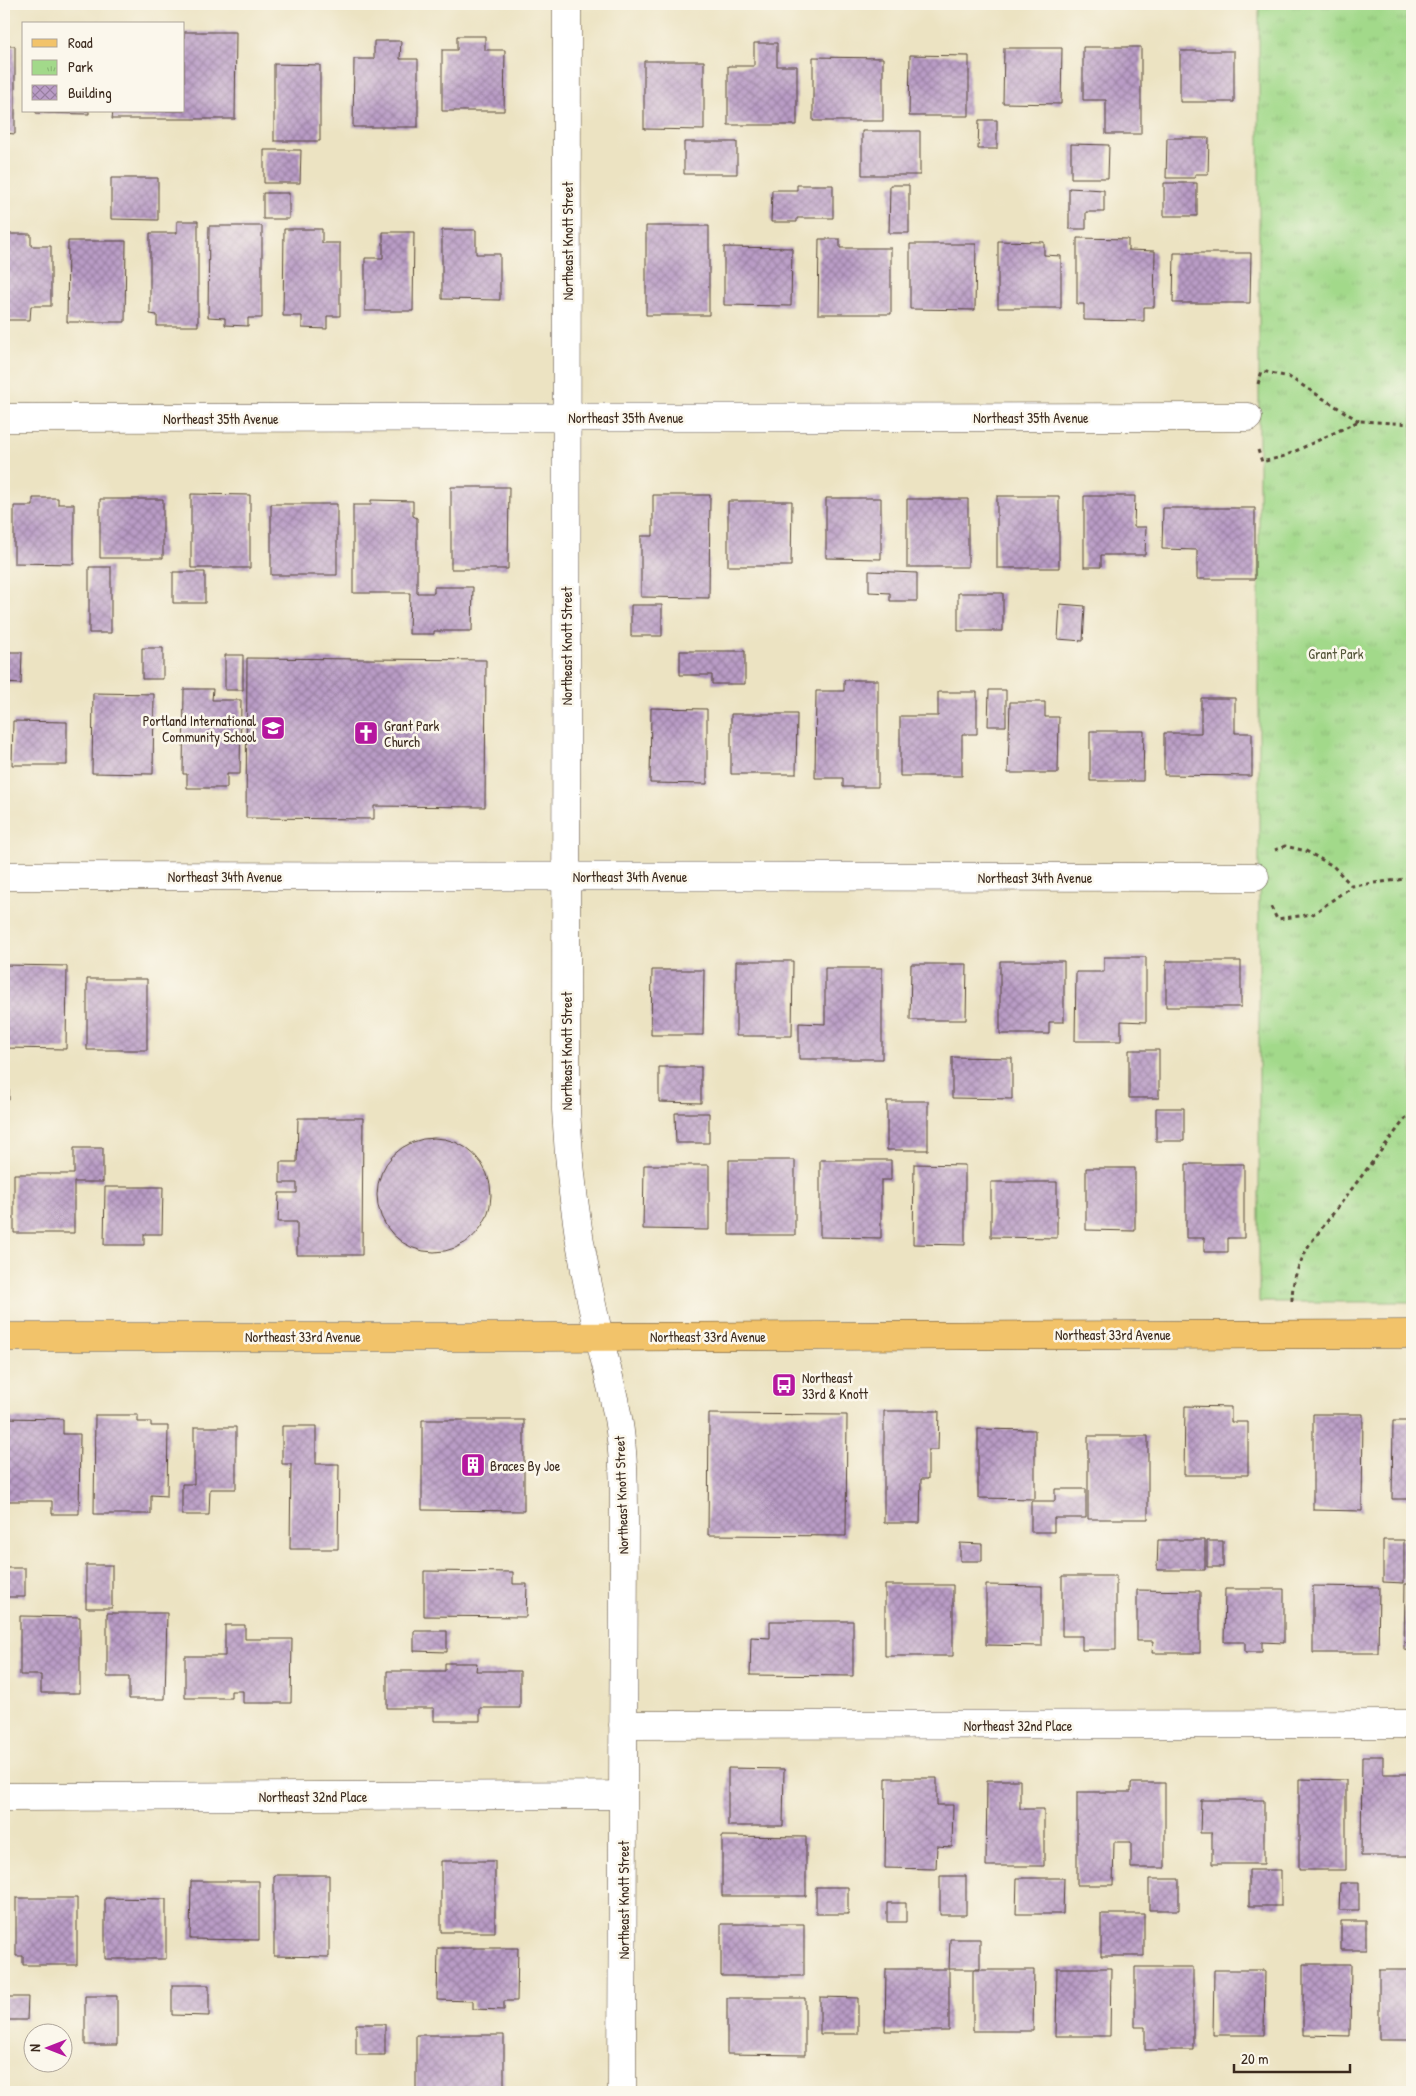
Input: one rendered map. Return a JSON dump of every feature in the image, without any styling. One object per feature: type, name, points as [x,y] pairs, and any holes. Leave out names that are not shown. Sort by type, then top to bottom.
[{"type":"main road","name":"Northeast 33rd Avenue","points":[[4,1337],[1412,1334]]},
{"type":"street","name":"Northeast Knott Street","points":[[567,4],[566,1110],[569,1171],[588,1285],[618,1418],[622,1455],[624,1497],[622,2092]]},
{"type":"street","name":"Northeast 35th Avenue","points":[[4,418],[1248,416]]},
{"type":"street","name":"Northeast 34th Avenue","points":[[4,876],[1255,877]]},
{"type":"street","name":"Northeast 32nd Place","points":[[623,1725],[1412,1724]]},
{"type":"street","name":"Northeast 32nd Place","points":[[4,1797],[623,1795]]},
{"type":"path","points":[[1359,421],[1289,377],[1262,371],[1248,416],[1262,462],[1285,456],[1359,421],[1412,424]]},
{"type":"path","points":[[1352,886],[1334,866],[1306,851],[1285,846],[1266,854],[1255,877],[1277,918],[1313,914],[1352,886],[1412,878]]},
{"type":"path","points":[[1292,1334],[1292,1286],[1296,1269],[1305,1253],[1412,1110]]},
{"type":"green space","name":"Grant Park","points":[[1259,4],[1412,4],[1412,1302],[1259,1302]]},
{"type":"building","points":[[185,32],[236,32],[235,119],[112,119],[113,112],[185,112]]},
{"type":"building","points":[[457,36],[485,36],[485,50],[505,50],[504,111],[442,111],[442,50],[457,50]]},
{"type":"building","points":[[374,41],[401,41],[400,59],[418,59],[418,127],[353,127],[354,59],[374,59]]},
{"type":"building","points":[[754,43],[777,43],[777,66],[797,66],[797,125],[728,125],[728,66],[754,66]]},
{"type":"building","points":[[4,46],[15,46],[15,134],[4,133]]},
{"type":"building","points":[[1083,47],[1141,47],[1141,134],[1106,134],[1106,100],[1083,100]]},
{"type":"building","points":[[1004,48],[1062,48],[1061,104],[1003,103]]},
{"type":"building","points":[[1180,51],[1234,51],[1234,102],[1180,102]]},
{"type":"building","points":[[910,55],[969,56],[969,116],[909,116]]},
{"type":"building","points":[[813,57],[883,58],[883,121],[813,121]]},
{"type":"building","points":[[644,61],[704,61],[704,130],[644,129]]},
{"type":"building","points":[[274,64],[320,65],[320,141],[274,141]]},
{"type":"building","points":[[89,112],[89,114],[36,113]]},
{"type":"building","points":[[979,120],[997,120],[997,149],[978,149]]},
{"type":"building","points":[[862,131],[920,131],[920,175],[862,175]]},
{"type":"building","points":[[1167,138],[1209,138],[1208,174],[1195,174],[1195,178],[1166,178]]},
{"type":"building","points":[[684,142],[737,142],[737,174],[684,174]]},
{"type":"building","points":[[1071,144],[1109,145],[1108,178],[1071,178]]},
{"type":"building","points":[[264,150],[301,150],[300,183],[264,183]]},
{"type":"building","points":[[111,178],[158,178],[158,220],[111,219]]},
{"type":"building","points":[[4,183],[9,183],[9,219],[4,219]]},
{"type":"building","points":[[1164,183],[1197,183],[1197,216],[1164,216]]},
{"type":"building","points":[[797,185],[833,185],[833,218],[797,218],[797,222],[771,222],[772,190],[797,190]]},
{"type":"building","points":[[890,185],[909,185],[909,233],[889,233]]},
{"type":"building","points":[[1069,188],[1104,190],[1104,212],[1086,212],[1086,229],[1069,229]]},
{"type":"building","points":[[263,193],[289,193],[289,219],[263,219]]},
{"type":"building","points":[[177,221],[198,221],[198,326],[157,326],[157,315],[150,314],[150,233],[177,233]]},
{"type":"building","points":[[209,226],[262,226],[262,318],[248,318],[248,326],[225,325],[225,318],[208,317]]},
{"type":"building","points":[[646,226],[709,226],[709,315],[646,315]]},
{"type":"building","points":[[284,229],[322,229],[322,243],[340,243],[340,316],[327,316],[327,329],[302,328],[302,316],[283,316]]},
{"type":"building","points":[[442,230],[476,230],[476,254],[500,254],[500,300],[442,299]]},
{"type":"building","points":[[383,232],[414,232],[413,311],[365,311],[365,258],[383,258]]},
{"type":"building","points":[[4,234],[31,234],[31,246],[51,246],[51,306],[31,306],[30,320],[4,320]]},
{"type":"building","points":[[1077,238],[1128,239],[1128,250],[1155,251],[1154,307],[1144,307],[1144,321],[1084,320],[1084,304],[1077,304]]},
{"type":"building","points":[[819,239],[840,239],[840,248],[891,248],[891,314],[818,314]]},
{"type":"building","points":[[68,241],[126,241],[125,322],[67,322]]},
{"type":"building","points":[[998,241],[1044,242],[1044,255],[1061,256],[1061,308],[998,308]]},
{"type":"building","points":[[910,244],[976,244],[975,310],[910,309]]},
{"type":"building","points":[[724,247],[792,248],[791,306],[724,305]]},
{"type":"building","points":[[1174,253],[1251,253],[1250,303],[1173,303]]},
{"type":"building","points":[[451,487],[509,487],[508,569],[451,569]]},
{"type":"building","points":[[191,494],[250,495],[250,568],[191,568]]},
{"type":"building","points":[[653,495],[710,495],[709,598],[641,597],[641,536],[653,536]]},
{"type":"building","points":[[997,496],[1059,496],[1059,568],[997,568]]},
{"type":"building","points":[[1084,496],[1135,496],[1134,527],[1146,527],[1145,555],[1101,555],[1101,567],[1084,567]]},
{"type":"building","points":[[33,498],[58,498],[58,504],[74,504],[74,564],[14,563],[14,506],[33,506]]},
{"type":"building","points":[[826,498],[881,498],[881,559],[826,558]]},
{"type":"building","points":[[100,499],[163,499],[163,558],[100,558]]},
{"type":"building","points":[[907,499],[968,499],[968,567],[907,567]]},
{"type":"building","points":[[371,500],[413,501],[413,516],[417,518],[417,593],[434,593],[434,587],[473,587],[472,631],[434,631],[434,634],[409,634],[410,593],[353,593],[353,505],[371,505]]},
{"type":"building","points":[[728,501],[792,501],[791,566],[728,566]]},
{"type":"building","points":[[271,504],[337,504],[337,575],[271,575]]},
{"type":"building","points":[[1163,508],[1255,508],[1255,579],[1197,579],[1197,550],[1162,549]]},
{"type":"building","points":[[89,567],[111,567],[111,633],[89,633]]},
{"type":"building","points":[[869,571],[917,573],[917,601],[890,601],[890,593],[869,592]]},
{"type":"building","points":[[173,572],[205,572],[205,603],[173,603]]},
{"type":"building","points":[[958,593],[1003,593],[1003,631],[958,631]]},
{"type":"building","points":[[1060,604],[1085,606],[1083,641],[1058,639]]},
{"type":"building","points":[[631,605],[662,605],[662,636],[631,636]]},
{"type":"building","points":[[142,648],[163,648],[163,679],[142,679]]},
{"type":"building","points":[[680,651],[745,651],[745,684],[712,684],[712,675],[680,675]]},
{"type":"building","points":[[4,652],[22,652],[21,684],[4,683]]},
{"type":"building","points":[[225,655],[243,655],[243,690],[225,690]]},
{"type":"building","name":"Grant Park Church","points":[[247,658],[486,660],[485,807],[374,806],[374,819],[246,818]]},
{"type":"building","points":[[844,680],[878,680],[878,787],[843,787],[843,778],[815,778],[816,691],[844,691]]},
{"type":"building","points":[[184,689],[213,689],[212,700],[241,700],[240,774],[227,774],[227,788],[187,788],[187,774],[183,774]]},
{"type":"building","points":[[989,690],[1006,690],[1006,726],[988,726]]},
{"type":"building","points":[[938,692],[977,692],[977,734],[962,734],[962,776],[900,776],[900,716],[938,716]]},
{"type":"building","points":[[93,693],[154,694],[153,774],[92,773]]},
{"type":"building","points":[[1201,698],[1235,698],[1235,733],[1252,733],[1252,776],[1164,775],[1164,733],[1201,733]]},
{"type":"building","points":[[1010,702],[1045,702],[1045,717],[1059,717],[1058,773],[1008,773]]},
{"type":"building","points":[[651,708],[707,709],[707,784],[650,783]]},
{"type":"building","points":[[731,714],[797,714],[796,774],[731,774]]},
{"type":"building","points":[[13,721],[67,722],[67,765],[12,765]]},
{"type":"building","points":[[1090,731],[1144,731],[1143,781],[1090,781]]},
{"type":"building","points":[[1104,957],[1146,957],[1146,1022],[1121,1021],[1121,1041],[1075,1041],[1076,972],[1104,972]]},
{"type":"building","points":[[736,961],[793,961],[792,1036],[736,1036]]},
{"type":"building","points":[[1000,961],[1064,961],[1064,1022],[1049,1022],[1049,1034],[1000,1034]]},
{"type":"building","points":[[1166,961],[1241,961],[1241,1007],[1166,1007]]},
{"type":"building","points":[[911,964],[967,964],[966,1020],[910,1020]]},
{"type":"building","points":[[4,965],[67,966],[66,1049],[4,1048]]},
{"type":"building","points":[[825,968],[882,968],[882,1059],[799,1059],[799,1023],[825,1024]]},
{"type":"building","points":[[652,970],[704,970],[703,1035],[651,1035]]},
{"type":"building","points":[[87,979],[147,979],[147,1050],[87,1050]]},
{"type":"building","points":[[1129,1050],[1159,1050],[1159,1098],[1129,1098]]},
{"type":"building","points":[[952,1057],[1012,1058],[1012,1099],[952,1098]]},
{"type":"building","points":[[4,1065],[9,1065],[9,1100],[4,1100]]},
{"type":"building","points":[[659,1067],[701,1067],[701,1103],[659,1102]]},
{"type":"building","points":[[887,1101],[928,1101],[928,1150],[887,1150]]},
{"type":"building","points":[[1156,1108],[1184,1108],[1184,1141],[1156,1141]]},
{"type":"building","points":[[675,1113],[709,1113],[709,1143],[676,1143]]},
{"type":"building","points":[[298,1118],[363,1118],[362,1255],[297,1255],[297,1222],[278,1222],[279,1193],[297,1193],[297,1183],[280,1183],[280,1162],[297,1162]]},
{"type":"building","points":[[434,1138],[456,1142],[474,1155],[487,1173],[491,1195],[487,1217],[474,1235],[456,1248],[434,1252],[412,1248],[394,1235],[381,1217],[377,1195],[381,1173],[394,1155],[412,1142]]},
{"type":"building","points":[[74,1148],[103,1148],[103,1182],[74,1182],[74,1233],[14,1233],[14,1174],[74,1174]]},
{"type":"building","points":[[729,1160],[795,1160],[795,1235],[729,1235]]},
{"type":"building","points":[[820,1160],[891,1160],[891,1180],[881,1180],[881,1238],[820,1237]]},
{"type":"building","points":[[914,1164],[965,1165],[965,1245],[913,1244]]},
{"type":"building","points":[[1186,1164],[1244,1164],[1244,1238],[1228,1238],[1228,1252],[1204,1252],[1204,1238],[1186,1238]]},
{"type":"building","points":[[644,1165],[709,1165],[709,1230],[643,1229]]},
{"type":"building","points":[[1086,1168],[1135,1168],[1135,1231],[1086,1230]]},
{"type":"building","points":[[991,1182],[1057,1182],[1057,1238],[991,1237]]},
{"type":"building","points":[[105,1187],[163,1187],[162,1234],[144,1234],[144,1245],[104,1245]]},
{"type":"building","points":[[1185,1406],[1231,1407],[1231,1422],[1248,1422],[1248,1475],[1184,1475]]},
{"type":"building","points":[[884,1411],[939,1411],[938,1450],[928,1450],[928,1479],[921,1479],[920,1523],[884,1523]]},
{"type":"building","points":[[709,1414],[847,1415],[846,1536],[708,1535]]},
{"type":"building","points":[[1313,1414],[1363,1414],[1362,1511],[1313,1510]]},
{"type":"building","points":[[95,1415],[138,1415],[138,1422],[151,1422],[151,1426],[168,1426],[167,1496],[151,1495],[151,1514],[94,1514]]},
{"type":"building","points":[[5,1418],[63,1419],[63,1434],[80,1434],[79,1514],[52,1514],[52,1501],[4,1501]]},
{"type":"building","name":"Braces By Joe","points":[[422,1420],[524,1420],[524,1511],[422,1510]]},
{"type":"building","points":[[1393,1421],[1412,1421],[1412,1499],[1392,1499]]},
{"type":"building","points":[[282,1426],[316,1426],[316,1464],[339,1464],[338,1549],[290,1549],[291,1464],[282,1464]]},
{"type":"building","points":[[194,1427],[236,1427],[236,1489],[210,1489],[209,1515],[182,1515],[182,1484],[194,1484]]},
{"type":"building","points":[[978,1429],[1035,1430],[1035,1499],[978,1498]]},
{"type":"building","points":[[1088,1436],[1148,1436],[1148,1519],[1088,1519]]},
{"type":"building","points":[[1055,1489],[1086,1489],[1086,1518],[1054,1518],[1054,1532],[1031,1532],[1031,1501],[1055,1501]]},
{"type":"building","points":[[1158,1540],[1205,1540],[1205,1570],[1157,1570]]},
{"type":"building","points":[[1383,1540],[1404,1540],[1404,1583],[1383,1582]]},
{"type":"building","points":[[1207,1541],[1223,1541],[1223,1567],[1207,1567]]},
{"type":"building","points":[[960,1543],[982,1544],[982,1561],[960,1561]]},
{"type":"building","points":[[86,1565],[112,1565],[112,1608],[86,1608]]},
{"type":"building","points":[[4,1568],[25,1568],[25,1597],[4,1597]]},
{"type":"building","points":[[424,1571],[513,1572],[513,1584],[527,1584],[526,1617],[424,1616]]},
{"type":"building","points":[[1062,1576],[1116,1576],[1116,1650],[1082,1650],[1082,1636],[1062,1636]]},
{"type":"building","points":[[1405,1584],[1412,1584],[1412,1651],[1404,1650]]},
{"type":"building","points":[[885,1585],[953,1585],[953,1656],[885,1656]]},
{"type":"building","points":[[986,1585],[1042,1586],[1042,1646],[986,1645]]},
{"type":"building","points":[[1313,1586],[1379,1587],[1378,1653],[1313,1653]]},
{"type":"building","points":[[1225,1589],[1284,1589],[1284,1643],[1262,1642],[1262,1652],[1245,1652],[1245,1642],[1224,1642]]},
{"type":"building","points":[[1137,1590],[1200,1591],[1200,1653],[1152,1653],[1153,1641],[1137,1641]]},
{"type":"building","points":[[107,1613],[167,1613],[165,1699],[129,1699],[129,1677],[107,1677]]},
{"type":"building","points":[[20,1616],[80,1617],[80,1693],[41,1693],[41,1675],[20,1675]]},
{"type":"building","points":[[770,1621],[853,1621],[853,1676],[750,1675],[751,1637],[770,1638]]},
{"type":"building","points":[[225,1625],[245,1625],[245,1639],[292,1639],[291,1703],[243,1703],[243,1691],[231,1691],[231,1698],[185,1698],[185,1656],[225,1656]]},
{"type":"building","points":[[414,1631],[447,1631],[447,1652],[414,1651]]},
{"type":"building","points":[[445,1663],[477,1663],[476,1671],[520,1671],[520,1708],[480,1708],[480,1721],[434,1721],[434,1708],[387,1708],[387,1671],[445,1671]]},
{"type":"building","points":[[1362,1756],[1383,1756],[1383,1774],[1412,1774],[1412,1856],[1361,1856]]},
{"type":"building","points":[[728,1768],[784,1769],[783,1826],[728,1826]]},
{"type":"building","points":[[886,1778],[937,1778],[937,1805],[953,1805],[952,1847],[937,1846],[936,1869],[885,1868]]},
{"type":"building","points":[[1299,1779],[1346,1780],[1346,1870],[1299,1870]]},
{"type":"building","points":[[987,1780],[1020,1780],[1020,1809],[1044,1809],[1044,1866],[986,1866]]},
{"type":"building","points":[[1131,1783],[1165,1783],[1165,1868],[1131,1868],[1131,1842],[1114,1842],[1113,1885],[1077,1885],[1077,1792],[1131,1792]]},
{"type":"building","points":[[1201,1800],[1264,1800],[1264,1864],[1212,1864],[1212,1833],[1200,1833]]},
{"type":"building","points":[[722,1836],[806,1837],[806,1896],[722,1896]]},
{"type":"building","points":[[441,1861],[495,1861],[495,1932],[441,1932]]},
{"type":"building","points":[[1249,1870],[1281,1870],[1281,1906],[1249,1906]]},
{"type":"building","points":[[274,1875],[329,1875],[329,1957],[274,1956]]},
{"type":"building","points":[[940,1876],[966,1876],[966,1915],[940,1915]]},
{"type":"building","points":[[1017,1878],[1064,1878],[1063,1914],[1016,1914]]},
{"type":"building","points":[[1149,1879],[1179,1879],[1179,1910],[1149,1910]]},
{"type":"building","points":[[191,1881],[259,1881],[259,1940],[190,1939]]},
{"type":"building","points":[[1340,1883],[1359,1883],[1359,1910],[1339,1910]]},
{"type":"building","points":[[816,1887],[848,1887],[848,1914],[816,1914]]},
{"type":"building","points":[[16,1898],[77,1898],[77,1965],[23,1965],[23,1956],[16,1956]]},
{"type":"building","points":[[105,1898],[166,1899],[166,1959],[105,1959]]},
{"type":"building","points":[[887,1903],[906,1903],[906,1922],[887,1922]]},
{"type":"building","points":[[1101,1914],[1144,1914],[1144,1956],[1101,1956]]},
{"type":"building","points":[[1341,1921],[1366,1921],[1366,1950],[1341,1950]]},
{"type":"building","points":[[721,1924],[804,1924],[804,1976],[721,1976]]},
{"type":"building","points":[[950,1939],[980,1939],[980,1969],[949,1969]]},
{"type":"building","points":[[438,1948],[518,1948],[517,2001],[504,2001],[504,2010],[473,2009],[473,2001],[437,2000]]},
{"type":"building","points":[[1303,1964],[1351,1964],[1350,2036],[1303,2035]]},
{"type":"building","points":[[1135,1967],[1193,1967],[1193,2050],[1145,2050],[1145,2027],[1135,2027]]},
{"type":"building","points":[[1057,1968],[1111,1968],[1110,2036],[1056,2036]]},
{"type":"building","points":[[886,1969],[949,1969],[949,2031],[885,2031]]},
{"type":"building","points":[[973,1970],[1034,1970],[1033,2031],[973,2031]]},
{"type":"building","points":[[1214,1970],[1265,1970],[1264,2035],[1213,2035]]},
{"type":"building","points":[[1379,1970],[1412,1970],[1412,2040],[1379,2040]]},
{"type":"building","points":[[172,1985],[209,1985],[209,2016],[172,2015]]},
{"type":"building","points":[[85,1996],[117,1996],[117,2045],[85,2045]]},
{"type":"building","points":[[4,1997],[28,1997],[27,2020],[4,2020]]},
{"type":"building","points":[[820,1997],[858,1998],[858,2034],[820,2034]]},
{"type":"building","points":[[727,1998],[805,1998],[805,2055],[727,2054]]},
{"type":"building","points":[[356,2024],[385,2024],[385,2055],[356,2055]]},
{"type":"building","points":[[416,2035],[504,2035],[504,2092],[416,2092]]},
{"type":"place","name":"Portland International Community School","points":[[273,728]]},
{"type":"place","name":"Grant Park Church","points":[[366,733]]},
{"type":"place","name":"Northeast 33rd & Knott","points":[[784,1385]]},
{"type":"place","name":"Braces By Joe","points":[[473,1465]]}]
